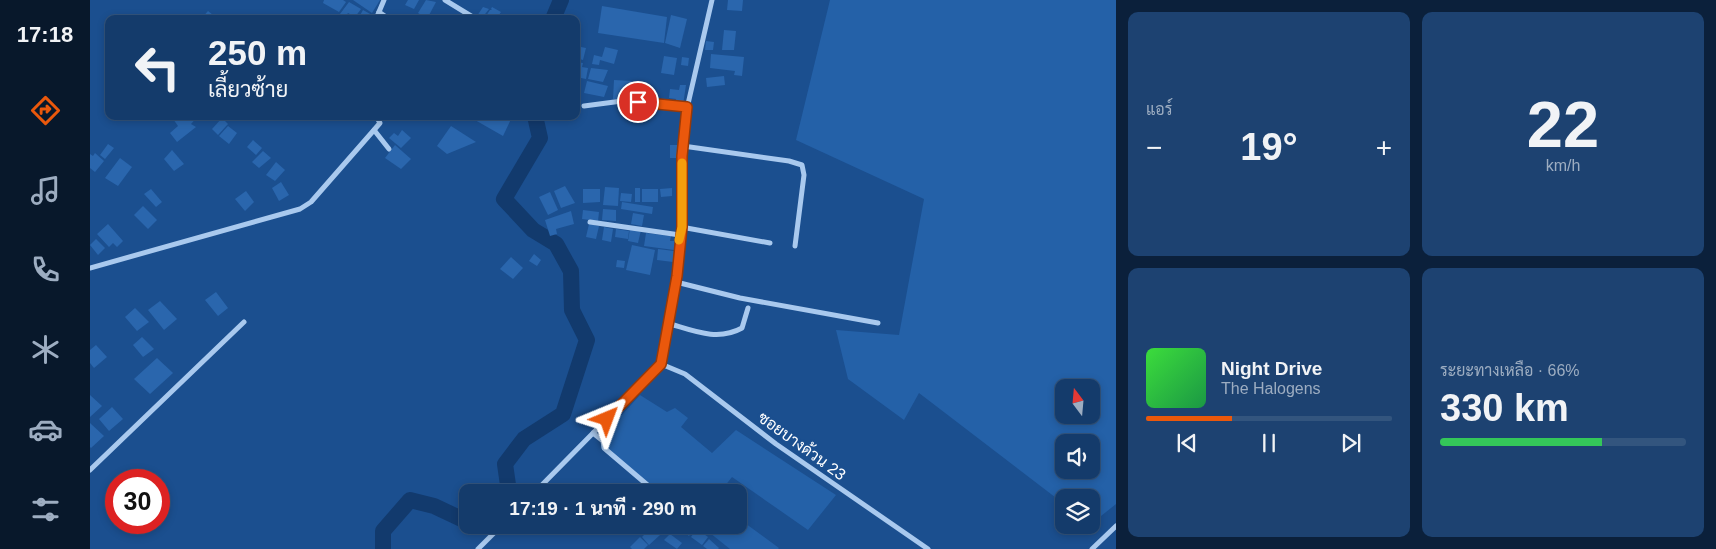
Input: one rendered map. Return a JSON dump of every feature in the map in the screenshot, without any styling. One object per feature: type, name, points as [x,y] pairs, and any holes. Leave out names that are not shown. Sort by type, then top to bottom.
[{"type":"street","points":[[378,15],[384,0]]},
{"type":"street","points":[[445,0],[469,15]]},
{"type":"street","points":[[543,484],[661,364],[676,282],[682,227],[685,117],[712,0]]},
{"type":"street","points":[[379,12],[383,15]]},
{"type":"street","points":[[584,106],[622,101],[687,107]]},
{"type":"street","points":[[90,268],[300,209],[310,202],[374,130],[380,123],[378,120]]},
{"type":"street","points":[[374,130],[389,149]]},
{"type":"street","points":[[683,146],[789,161],[802,165],[804,175],[795,246]]},
{"type":"street","points":[[590,222],[680,235]]},
{"type":"street","points":[[682,227],[770,243]]},
{"type":"street","points":[[676,282],[740,298],[878,323]]},
{"type":"street","points":[[667,323],[721,335],[742,328],[748,308]]},
{"type":"street","points":[[90,470],[244,322]]},
{"type":"street","name":"ซอยบางด้วน 23","points":[[661,364],[685,374],[776,444],[928,549]]},
{"type":"street","points":[[593,433],[603,441],[604,448],[646,484]]},
{"type":"street","points":[[1092,549],[1116,526]]},
{"type":"street","points":[[478,549],[493,534]]},
{"type":"shaded area","points":[[830,0],[1116,0],[1116,504],[1100,517],[1100,489],[1055,489],[1055,497],[919,393],[904,420],[848,379],[836,330],[899,335],[924,199],[796,140]]},
{"type":"shaded area","points":[[640,395],[667,412],[675,408],[688,418],[681,427],[712,453],[736,430],[836,495],[808,530],[747,487],[747,484],[742,484],[732,477],[726,484],[649,484],[601,447],[602,437]]},
{"type":"shaded area","points":[[747,525],[779,548],[778,549],[730,549],[711,534],[747,534]]},
{"type":"building","points":[[324,0],[343,0],[346,2],[339,12],[323,3]]},
{"type":"building","points":[[353,0],[380,0],[372,13]]},
{"type":"building","points":[[408,0],[419,0],[414,9],[405,5]]},
{"type":"building","points":[[426,0],[436,2],[429,15],[418,13]]},
{"type":"building","points":[[728,0],[743,0],[742,11],[727,10]]},
{"type":"building","points":[[349,2],[361,9],[356,15],[340,14]]},
{"type":"building","points":[[602,6],[667,17],[664,43],[598,33]]},
{"type":"building","points":[[483,7],[489,9],[484,15],[478,15]]},
{"type":"building","points":[[492,7],[501,12],[499,15],[487,15]]},
{"type":"building","points":[[363,10],[372,15],[360,15]]},
{"type":"building","points":[[208,11],[213,15],[204,15]]},
{"type":"building","points":[[671,15],[687,19],[680,48],[665,43]]},
{"type":"building","points":[[724,30],[736,31],[734,50],[722,50]]},
{"type":"building","points":[[706,41],[714,42],[713,50],[705,50]]},
{"type":"building","points":[[580,47],[586,48],[583,60],[580,59]]},
{"type":"building","points":[[605,47],[618,50],[614,64],[600,60],[599,65],[592,64],[594,55],[602,57]]},
{"type":"building","points":[[711,54],[744,57],[742,76],[734,75],[735,71],[710,68]]},
{"type":"building","points":[[664,56],[677,58],[674,75],[661,73]]},
{"type":"building","points":[[682,57],[689,58],[688,66],[681,65]]},
{"type":"building","points":[[580,63],[583,63],[582,67],[588,68],[586,79],[580,78]]},
{"type":"building","points":[[591,68],[608,70],[603,82],[588,79]]},
{"type":"building","points":[[724,76],[725,85],[707,87],[706,78]]},
{"type":"building","points":[[614,80],[632,81],[631,88],[626,88],[626,99],[613,99]]},
{"type":"building","points":[[587,81],[608,86],[604,97],[584,93]]},
{"type":"building","points":[[680,85],[686,85],[683,105],[675,104],[676,99],[669,98],[670,89],[679,90]]},
{"type":"building","points":[[174,120],[194,120],[191,124],[196,127],[177,142],[170,133],[178,126]]},
{"type":"building","points":[[220,120],[224,120],[228,124],[218,135],[212,129]]},
{"type":"building","points":[[475,120],[511,120],[503,136]]},
{"type":"building","points":[[228,126],[237,133],[229,144],[219,136]]},
{"type":"building","points":[[451,126],[476,142],[447,154],[437,146]]},
{"type":"building","points":[[402,130],[411,138],[401,148],[389,138],[394,133],[398,136]]},
{"type":"building","points":[[253,140],[262,148],[256,155],[247,147]]},
{"type":"building","points":[[108,144],[114,148],[105,159],[100,155]]},
{"type":"building","points":[[395,145],[411,159],[401,169],[385,158]]},
{"type":"building","points":[[670,145],[678,145],[678,158],[670,158]]},
{"type":"building","points":[[172,150],[184,164],[174,171],[164,159]]},
{"type":"building","points":[[263,151],[271,158],[259,168],[252,162]]},
{"type":"building","points":[[95,153],[104,161],[95,172],[90,168],[90,154],[93,156]]},
{"type":"building","points":[[120,158],[132,167],[118,186],[105,178]]},
{"type":"building","points":[[276,162],[285,170],[275,181],[266,175]]},
{"type":"building","points":[[281,182],[289,195],[279,201],[272,188]]},
{"type":"building","points":[[565,186],[575,203],[561,208],[554,191]]},
{"type":"building","points":[[605,187],[619,188],[618,206],[603,205]]},
{"type":"building","points":[[635,188],[640,188],[640,202],[635,202]]},
{"type":"building","points":[[672,188],[672,196],[661,197],[660,189]]},
{"type":"building","points":[[151,189],[162,202],[156,207],[144,194]]},
{"type":"building","points":[[583,189],[600,189],[600,202],[583,203]]},
{"type":"building","points":[[642,189],[658,189],[658,202],[642,202]]},
{"type":"building","points":[[246,191],[254,202],[245,211],[235,199]]},
{"type":"building","points":[[550,192],[558,210],[548,215],[539,197]]},
{"type":"building","points":[[621,193],[632,194],[631,202],[620,201]]},
{"type":"building","points":[[622,202],[653,207],[652,214],[621,209]]},
{"type":"building","points":[[143,206],[157,220],[148,229],[134,215]]},
{"type":"building","points":[[603,209],[616,210],[616,221],[602,220]]},
{"type":"building","points":[[583,210],[599,212],[598,221],[582,219]]},
{"type":"building","points":[[571,211],[574,224],[556,229],[557,234],[550,236],[545,220]]},
{"type":"building","points":[[633,213],[644,215],[642,226],[631,224]]},
{"type":"building","points":[[108,224],[123,241],[117,247],[113,243],[109,247],[97,234]]},
{"type":"building","points":[[589,224],[599,226],[596,239],[586,237]]},
{"type":"building","points":[[604,227],[613,229],[611,242],[602,240]]},
{"type":"building","points":[[630,228],[641,230],[638,243],[628,241]]},
{"type":"building","points":[[616,229],[629,231],[628,239],[615,237]]},
{"type":"building","points":[[646,233],[671,236],[670,241],[675,241],[674,250],[644,246]]},
{"type":"building","points":[[96,239],[105,248],[98,255],[90,245]]},
{"type":"building","points":[[632,245],[655,250],[650,275],[626,270]]},
{"type":"building","points":[[658,249],[674,251],[673,262],[657,260]]},
{"type":"building","points":[[534,254],[541,260],[537,266],[529,261]]},
{"type":"building","points":[[511,257],[523,268],[513,279],[500,269]]},
{"type":"building","points":[[617,260],[625,261],[624,268],[616,267]]},
{"type":"building","points":[[216,292],[228,308],[218,316],[205,300]]},
{"type":"building","points":[[160,301],[177,319],[164,330],[148,310]]},
{"type":"building","points":[[135,308],[149,322],[137,331],[125,317]]},
{"type":"building","points":[[142,337],[154,349],[143,357],[133,345]]},
{"type":"building","points":[[96,345],[107,357],[94,368],[90,363],[90,350]]},
{"type":"building","points":[[157,358],[173,373],[150,394],[134,379]]},
{"type":"building","points":[[90,395],[102,406],[90,417]]},
{"type":"building","points":[[112,407],[123,419],[109,431],[99,419]]},
{"type":"building","points":[[90,423],[104,436],[91,448],[90,447]]},
{"type":"building","points":[[645,534],[660,535],[649,545],[642,537]]},
{"type":"building","points":[[670,534],[682,543],[677,549],[664,540]]},
{"type":"building","points":[[693,534],[704,534],[708,537],[702,545],[691,537]]},
{"type":"building","points":[[640,537],[648,545],[644,549],[632,549],[630,547]]},
{"type":"building","points":[[709,539],[718,549],[707,549],[703,546]]},
{"type":"waterway","points":[[555,15],[561,0]]},
{"type":"waterway","points":[[508,484],[505,464],[524,439],[563,414],[587,340],[572,310],[571,271],[556,244],[533,230],[504,199],[540,138],[536,120]]},
{"type":"waterway","points":[[383,549],[383,531],[410,500],[434,506],[459,518]]},
{"type":"slow traffic","points":[[679,240],[682,227],[682,163]]},
{"type":"route","points":[[607,419],[661,364],[677,276],[682,227],[682,156],[687,107],[638,102]]}]
